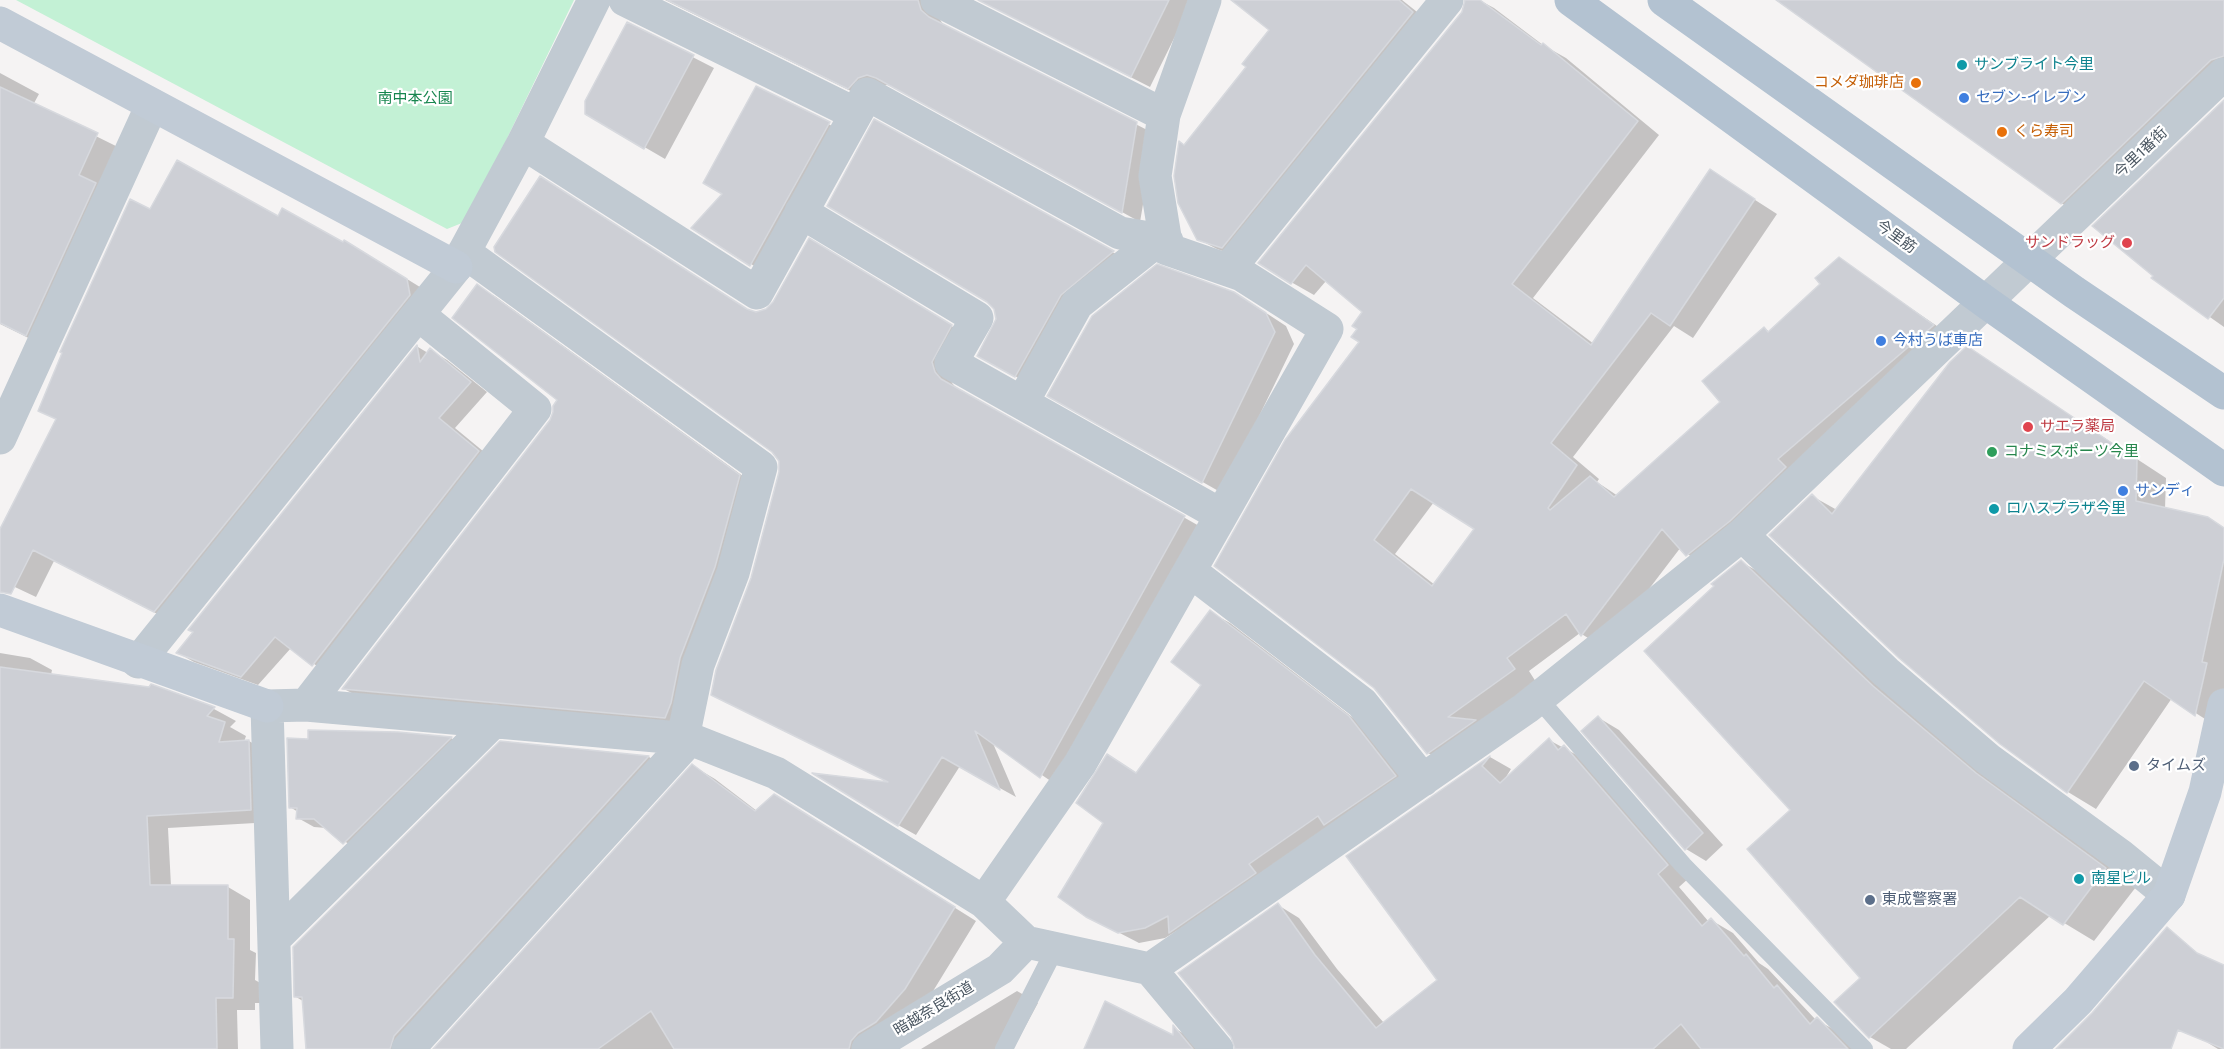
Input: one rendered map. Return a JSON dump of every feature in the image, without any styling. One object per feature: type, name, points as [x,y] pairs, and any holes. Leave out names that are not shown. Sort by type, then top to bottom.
[{"type":"main road","name":"今里筋","points":[[1571,0],[1987,303],[2224,470]]},
{"type":"main road","points":[[1664,0],[2074,292],[2224,393]]},
{"type":"street","points":[[138,662],[419,315],[460,259],[523,143],[594,0]]},
{"type":"street","points":[[626,0],[856,114]]},
{"type":"street","points":[[937,0],[1164,115]]},
{"type":"street","points":[[984,902],[1080,764],[1327,329],[1242,274],[1167,249],[1163,240],[1155,176],[1164,115],[1204,0]]},
{"type":"street","points":[[1228,270],[1447,0]]},
{"type":"street","points":[[0,23],[152,105],[460,259],[761,467],[733,573],[698,665],[687,738],[408,1049]]},
{"type":"street","name":"今里1番街","points":[[1150,969],[1538,698],[1742,535],[2224,74]]},
{"type":"street","points":[[523,143],[757,292],[867,94],[1120,233],[1163,240]]},
{"type":"street","points":[[0,438],[152,105]]},
{"type":"street","points":[[801,212],[977,318],[951,363],[1221,515]]},
{"type":"street","points":[[1022,404],[1077,304],[1163,240]]},
{"type":"street","points":[[306,705],[535,409],[419,315]]},
{"type":"street","points":[[1742,535],[1886,672],[1979,751],[2120,855],[2169,896]]},
{"type":"street","points":[[1190,572],[1362,703],[1423,780]]},
{"type":"street","points":[[0,610],[138,662],[267,706],[306,705],[687,738],[776,773],[984,902],[1041,946],[1150,969],[1217,1049]]},
{"type":"street","points":[[2029,1049],[2078,1001],[2169,896],[2205,792],[2224,705]]},
{"type":"street","points":[[267,706],[277,1049]]},
{"type":"street","points":[[275,938],[494,722]]},
{"type":"street","name":"暗越奈良街道","points":[[868,1049],[1041,946]]},
{"type":"lane","points":[[1538,698],[1683,864],[1864,1049]]},
{"type":"lane","points":[[1004,1049],[1041,946]]},
{"type":"green space","name":"南中本公園","points":[[16,0],[574,0],[467,221],[447,229]]},
{"type":"building","points":[[667,0],[918,0],[921,10],[929,17],[1137,122],[1122,213],[876,78],[867,75],[858,78],[848,89]]},
{"type":"building","points":[[978,0],[1169,0],[1131,77]]},
{"type":"building","points":[[1231,0],[1399,0],[1413,12],[1222,248],[1197,240],[1178,203],[1174,176],[1179,141],[1184,145],[1246,67],[1242,64],[1269,30]]},
{"type":"building","points":[[1465,0],[1480,0],[1541,45],[1543,43],[1638,121],[1512,284],[1591,345],[1710,169],[1755,199],[1670,326],[1651,313],[1551,443],[1577,465],[1548,508],[1550,510],[1590,476],[1614,497],[1720,402],[1702,381],[1764,327],[1768,332],[1820,284],[1815,278],[1839,257],[1934,325],[1778,459],[1786,467],[1730,521],[1686,556],[1662,529],[1581,636],[1566,614],[1507,658],[1515,669],[1448,717],[1476,720],[1427,754],[1374,688],[1214,566],[1285,440],[1359,342],[1351,337],[1357,329],[1352,326],[1362,312],[1306,265],[1291,284],[1258,263],[1462,12]],"holes":[[[1411,489],[1474,529],[1432,586],[1374,540]]]},
{"type":"building","points":[[1776,0],[2224,0],[2224,56],[2211,60],[2061,204]]},
{"type":"building","points":[[627,22],[694,55],[644,149],[585,114],[585,101]]},
{"type":"building","points":[[756,86],[830,122],[750,266],[691,228],[722,194],[703,183]]},
{"type":"building","points":[[0,87],[98,133],[79,175],[96,183],[26,336],[0,323]]},
{"type":"building","points":[[2224,100],[2224,298],[2208,319],[2151,278],[2153,276],[2092,226]]},
{"type":"building","points":[[874,119],[1114,251],[1061,295],[1015,377],[977,356],[996,319],[994,309],[987,302],[827,206]]},
{"type":"building","points":[[177,160],[278,216],[282,208],[343,242],[344,240],[407,279],[410,295],[154,612],[33,550],[11,594],[0,592],[0,529],[56,419],[38,411],[62,353],[60,352],[130,199],[150,209]]},
{"type":"building","points":[[540,176],[747,309],[756,312],[766,309],[773,302],[809,238],[952,325],[932,362],[935,372],[941,379],[1185,516],[1040,778],[975,731],[1000,790],[942,757],[898,826],[812,773],[888,782],[711,695],[716,670],[751,578],[779,472],[779,461],[772,452],[495,252],[494,247]]},
{"type":"building","points":[[1157,264],[1234,292],[1266,313],[1275,332],[1202,483],[1047,396],[1092,316]]},
{"type":"building","points":[[477,284],[740,475],[715,567],[680,658],[671,703],[665,718],[342,689],[550,420],[557,400],[452,318]]},
{"type":"building","points":[[417,345],[420,362],[430,348],[471,382],[439,418],[479,451],[312,666],[275,637],[241,677],[176,653],[193,632],[188,630]]},
{"type":"building","points":[[1967,346],[2137,460],[2136,501],[2208,517],[2224,528],[2224,559],[2202,662],[2207,663],[2195,716],[2144,681],[2067,793],[2000,744],[1899,658],[1769,535],[1812,494],[1832,514],[1950,362]]},
{"type":"building","points":[[1741,560],[1873,686],[1976,773],[2106,868],[2063,925],[2020,897],[1869,1038],[1834,1002],[1860,978],[1747,849],[1790,810],[1644,651],[1714,586],[1711,584]]},
{"type":"building","points":[[1210,610],[1349,716],[1396,776],[1324,825],[1318,816],[1249,864],[1256,873],[1169,933],[1168,916],[1145,928],[1118,933],[1086,917],[1058,897],[1103,823],[1076,803],[1107,754],[1136,773],[1201,685],[1171,662]]},
{"type":"building","points":[[0,667],[149,687],[151,684],[215,707],[207,716],[225,722],[219,742],[249,740],[251,810],[147,816],[150,885],[228,885],[228,939],[234,939],[233,998],[216,998],[217,1049],[0,1049]]},
{"type":"building","points":[[1598,716],[1703,833],[1685,850],[1581,731]]},
{"type":"building","points":[[308,730],[398,732],[452,737],[343,844],[314,819],[296,819],[297,808],[289,808],[287,738],[308,739]]},
{"type":"building","points":[[1549,738],[1558,750],[1564,745],[1668,865],[1658,874],[1702,926],[1711,918],[1744,956],[1746,954],[1774,988],[1777,985],[1810,1024],[1817,1017],[1848,1049],[1701,1049],[1681,1024],[1653,1049],[1235,1049],[1231,1037],[1178,973],[1278,903],[1315,955],[1376,1028],[1437,980],[1346,856],[1490,756],[1482,766],[1500,783]]},
{"type":"building","points":[[500,741],[649,756],[394,1036],[390,1049],[306,1049],[302,997],[294,997],[293,947]]},
{"type":"building","points":[[692,764],[755,811],[774,794],[955,907],[905,989],[876,1022],[858,1033],[851,1041],[849,1049],[674,1049],[651,1011],[598,1049],[433,1049]]},
{"type":"building","points":[[2167,927],[2197,953],[2224,965],[2224,1049],[2178,1030],[2171,1049],[2056,1049],[2092,1013]]},
{"type":"building","points":[[1105,1001],[1173,1035],[1173,1025],[1193,1049],[1084,1049]]},
{"type":"place","name":"サンブライト今里","points":[[1962,65]]},
{"type":"place","name":"コメダ珈琲店","points":[[1916,83]]},
{"type":"place","name":"セブン-イレブン","points":[[1964,98]]},
{"type":"place","name":"くら寿司","points":[[2002,132]]},
{"type":"place","name":"サンドラッグ","points":[[2127,243]]},
{"type":"place","name":"今村うば車店","points":[[1881,341]]},
{"type":"place","name":"サエラ薬局","points":[[2028,427]]},
{"type":"place","name":"コナミスポーツ今里","points":[[1992,452]]},
{"type":"place","name":"サンディ","points":[[2123,491]]},
{"type":"place","name":"ロハスプラザ今里","points":[[1994,509]]},
{"type":"place","name":"タイムズ","points":[[2134,766]]},
{"type":"place","name":"南星ビル","points":[[2079,879]]},
{"type":"place","name":"東成警察署","points":[[1870,900]]}]
